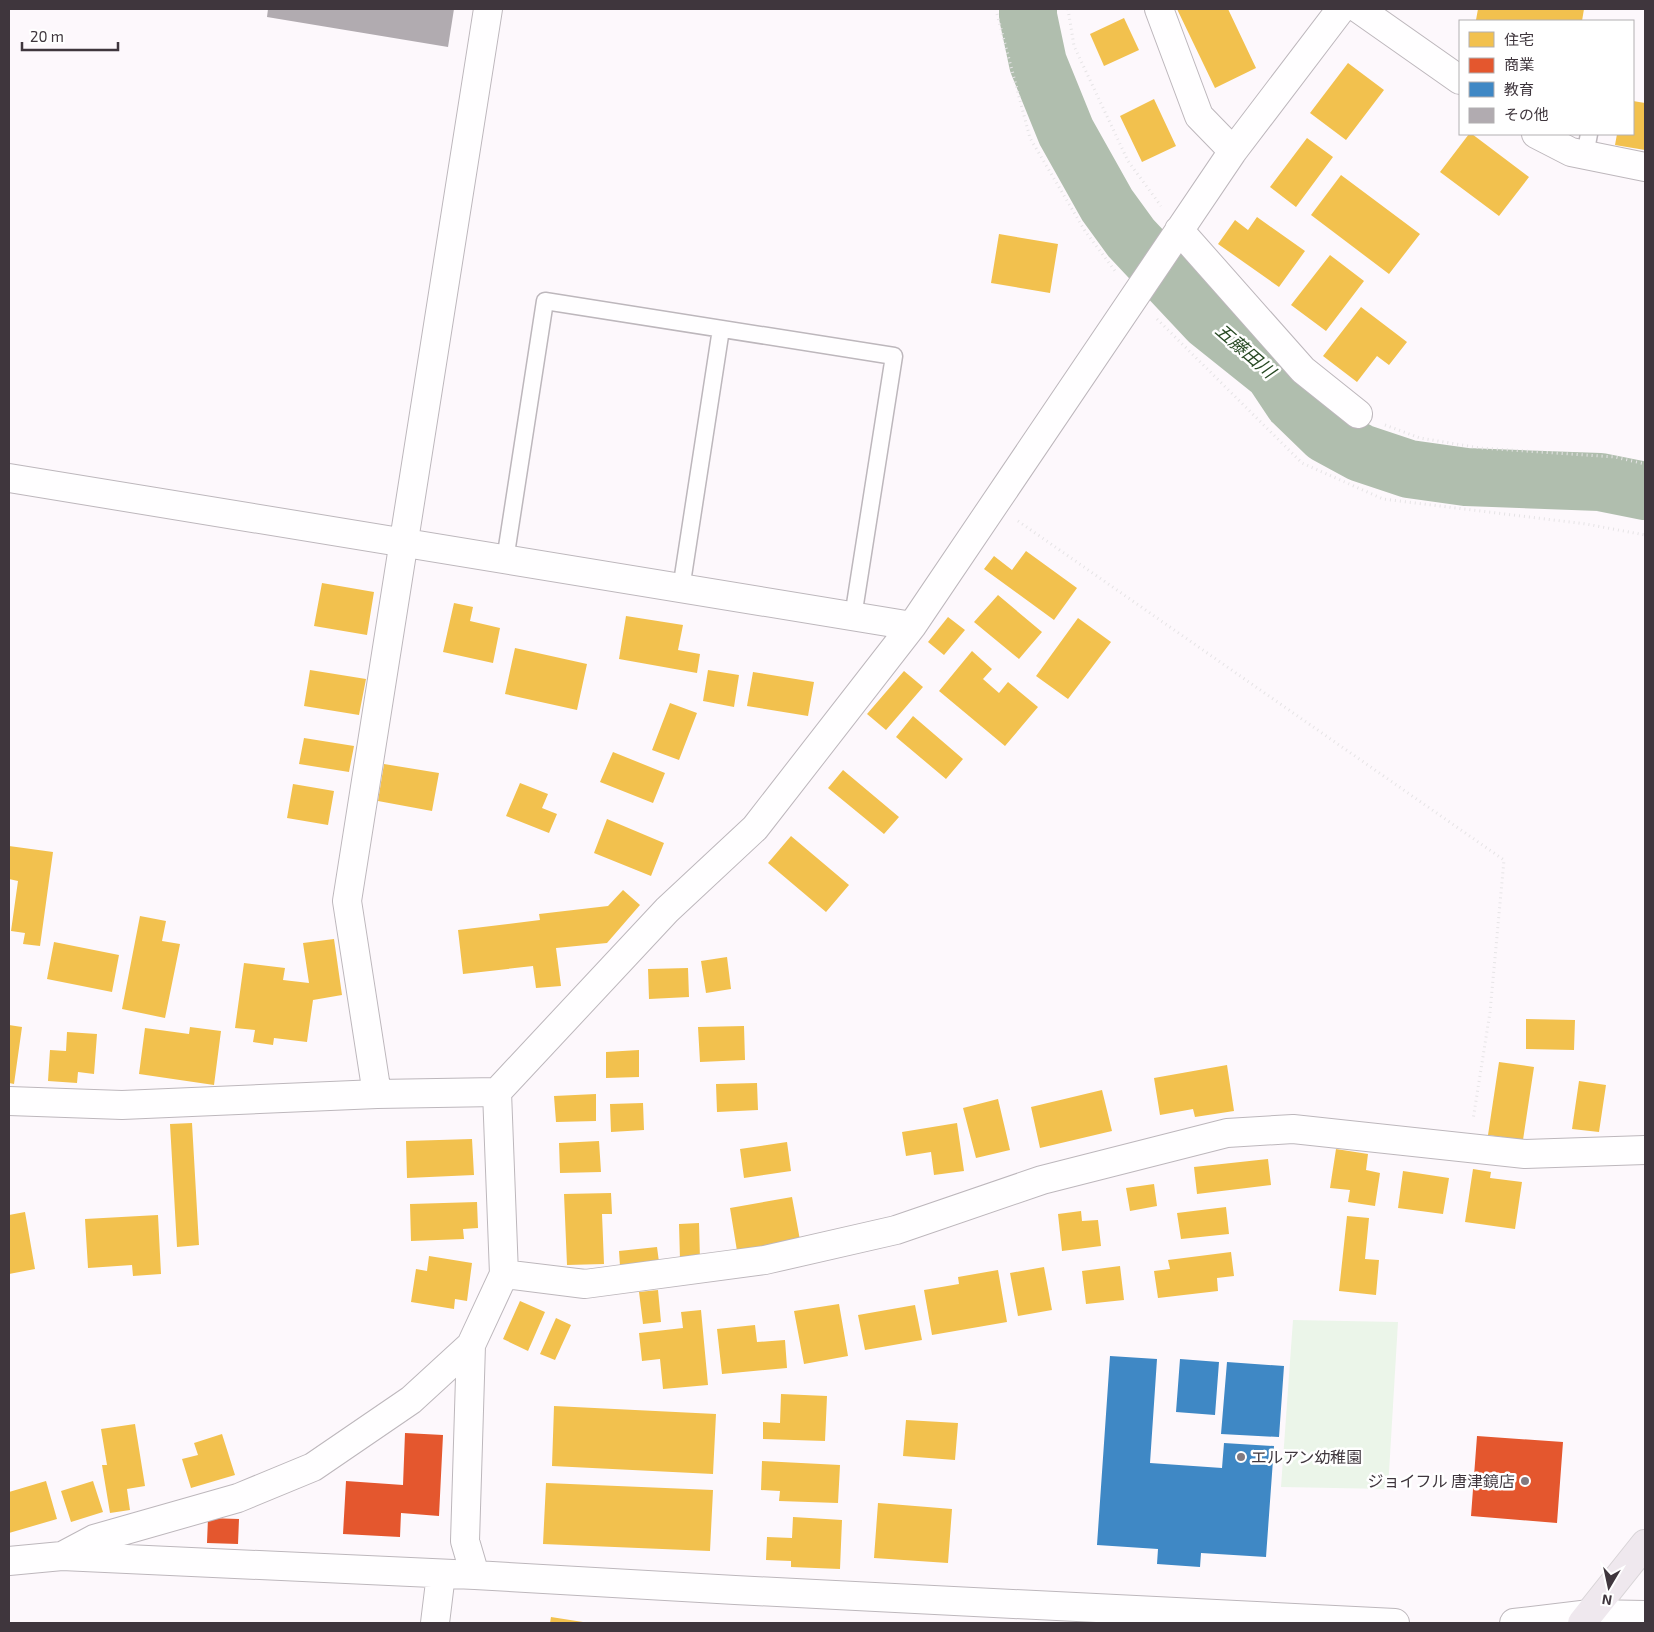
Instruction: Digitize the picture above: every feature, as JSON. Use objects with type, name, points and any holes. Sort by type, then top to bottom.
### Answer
[{"type":"main road","points":[[1586,1618],[1645,1544]]},
{"type":"street","points":[[377,1094],[347,901],[402,543],[488,9]]},
{"type":"street","points":[[1159,9],[1199,116],[1233,151]]},
{"type":"street","points":[[475,1575],[464,1541],[471,1345],[504,1274],[497,1092],[667,910],[756,828],[912,626],[1233,151],[1342,9]]},
{"type":"street","points":[[1358,9],[1459,79]]},
{"type":"street","points":[[1538,135],[1571,152],[1587,144],[1645,167]]},
{"type":"street","points":[[1179,230],[1303,370],[1358,414]]},
{"type":"street","points":[[9,478],[912,626]]},
{"type":"street","points":[[9,1101],[122,1105],[377,1094],[497,1092]]},
{"type":"street","points":[[504,1274],[585,1284],[765,1260],[896,1230],[1042,1180],[1227,1133],[1293,1129],[1525,1154],[1645,1150]]},
{"type":"street","points":[[62,1556],[94,1539],[238,1498],[313,1467],[410,1400],[471,1345]]},
{"type":"street","points":[[9,1561],[62,1556],[475,1575],[716,1589],[1107,1616],[1395,1623]]},
{"type":"street","points":[[435,1623],[441,1574]]},
{"type":"street","points":[[1514,1623],[1645,1615]]},
{"type":"lane","points":[[505,560],[545,302],[894,356],[853,617]]},
{"type":"lane","points":[[681,589],[721,329]]},
{"type":"path","points":[[997,9],[1030,138],[1085,231],[1134,297],[1302,463],[1383,499],[1586,524],[1645,535]]},
{"type":"path","points":[[1068,9],[1074,46],[1128,161],[1179,230]]},
{"type":"path","points":[[1358,414],[1420,438],[1480,448],[1615,457],[1645,464]]},
{"type":"path","points":[[994,505],[1504,860],[1490,1012],[1468,1147]]},
{"type":"shaded area","points":[[1293,1320],[1398,1322],[1388,1489],[1281,1487]]},
{"type":"building: 住宅","points":[[1177,9],[1228,9],[1256,68],[1215,88]]},
{"type":"building: 住宅","points":[[1478,9],[1584,9],[1582,20],[1476,20]]},
{"type":"building: 住宅","points":[[1124,18],[1139,50],[1104,66],[1090,34]]},
{"type":"building: 住宅","points":[[1348,63],[1384,90],[1346,140],[1310,113]]},
{"type":"building: 住宅","points":[[1154,99],[1176,146],[1142,162],[1120,116]]},
{"type":"building: 住宅","points":[[1634,101],[1645,103],[1645,150],[1615,145],[1617,135],[1634,135]]},
{"type":"building: 住宅","points":[[1468,135],[1473,135],[1529,177],[1499,216],[1440,172]]},
{"type":"building: 住宅","points":[[1307,138],[1333,157],[1296,207],[1270,187]]},
{"type":"building: 住宅","points":[[1341,175],[1420,234],[1389,274],[1311,215]]},
{"type":"building: 住宅","points":[[1257,217],[1305,251],[1279,287],[1218,244],[1235,220],[1248,230]]},
{"type":"building: 住宅","points":[[999,234],[1058,244],[1050,293],[991,283]]},
{"type":"building: 住宅","points":[[1330,255],[1364,281],[1326,331],[1291,305]]},
{"type":"building: 住宅","points":[[1361,307],[1407,342],[1389,365],[1377,356],[1357,382],[1323,356]]},
{"type":"building: 住宅","points":[[1026,551],[1077,588],[1054,620],[984,569],[994,556],[1012,570]]},
{"type":"building: 住宅","points":[[322,583],[374,592],[367,635],[314,626]]},
{"type":"building: 住宅","points":[[998,595],[1042,632],[1019,659],[974,622]]},
{"type":"building: 住宅","points":[[454,603],[473,607],[470,621],[500,628],[493,663],[443,652]]},
{"type":"building: 住宅","points":[[626,616],[683,625],[678,650],[700,654],[697,673],[619,659]]},
{"type":"building: 住宅","points":[[948,617],[965,630],[944,655],[928,642]]},
{"type":"building: 住宅","points":[[1078,618],[1111,642],[1068,699],[1036,676]]},
{"type":"building: 住宅","points":[[515,648],[587,664],[577,710],[505,694]]},
{"type":"building: 住宅","points":[[972,651],[992,669],[983,679],[999,693],[1008,682],[1038,707],[1005,746],[939,691]]},
{"type":"building: 住宅","points":[[310,670],[366,679],[359,715],[304,706]]},
{"type":"building: 住宅","points":[[708,670],[739,675],[734,707],[703,701]]},
{"type":"building: 住宅","points":[[904,671],[923,687],[886,730],[867,714]]},
{"type":"building: 住宅","points":[[753,672],[814,682],[808,716],[747,706]]},
{"type":"building: 住宅","points":[[670,703],[697,713],[679,760],[652,750]]},
{"type":"building: 住宅","points":[[913,716],[963,759],[946,779],[896,737]]},
{"type":"building: 住宅","points":[[304,738],[354,746],[349,772],[299,764]]},
{"type":"building: 住宅","points":[[613,752],[665,773],[653,803],[600,782]]},
{"type":"building: 住宅","points":[[384,764],[439,773],[432,811],[378,801]]},
{"type":"building: 住宅","points":[[843,770],[899,817],[884,834],[828,788]]},
{"type":"building: 住宅","points":[[520,783],[548,794],[542,808],[557,814],[549,833],[506,816]]},
{"type":"building: 住宅","points":[[293,784],[334,791],[328,825],[287,818]]},
{"type":"building: 住宅","points":[[607,819],[664,843],[651,876],[594,853]]},
{"type":"building: 住宅","points":[[791,836],[849,885],[826,912],[768,863]]},
{"type":"building: 住宅","points":[[9,846],[53,852],[40,946],[23,944],[25,933],[11,931],[18,881],[9,879]]},
{"type":"building: 住宅","points":[[623,890],[640,905],[607,943],[556,948],[561,986],[536,988],[533,966],[463,974],[458,930],[540,920],[539,914],[608,906]]},
{"type":"building: 住宅","points":[[140,916],[166,921],[162,941],[180,944],[165,1018],[122,1009]]},
{"type":"building: 住宅","points":[[334,939],[342,995],[313,1000],[307,1042],[274,1038],[273,1045],[253,1042],[255,1030],[235,1028],[244,963],[285,968],[283,980],[309,983],[303,943]]},
{"type":"building: 住宅","points":[[54,942],[119,955],[112,992],[47,979]]},
{"type":"building: 住宅","points":[[727,957],[731,989],[706,993],[701,961]]},
{"type":"building: 住宅","points":[[688,968],[689,997],[649,999],[648,969]]},
{"type":"building: 住宅","points":[[1526,1019],[1575,1020],[1574,1050],[1526,1049]]},
{"type":"building: 住宅","points":[[9,1025],[22,1027],[14,1084],[9,1083]]},
{"type":"building: 住宅","points":[[744,1026],[745,1060],[700,1062],[698,1027]]},
{"type":"building: 住宅","points":[[190,1027],[221,1031],[214,1085],[139,1074],[145,1028],[189,1034]]},
{"type":"building: 住宅","points":[[67,1032],[97,1034],[94,1074],[78,1072],[77,1083],[48,1081],[50,1050],[66,1051]]},
{"type":"building: 住宅","points":[[639,1050],[639,1077],[606,1078],[606,1052]]},
{"type":"building: 住宅","points":[[1499,1062],[1534,1067],[1523,1140],[1488,1135]]},
{"type":"building: 住宅","points":[[1227,1065],[1234,1111],[1195,1117],[1193,1109],[1160,1115],[1154,1078]]},
{"type":"building: 住宅","points":[[1579,1081],[1606,1085],[1599,1132],[1572,1129]]},
{"type":"building: 住宅","points":[[757,1083],[758,1110],[717,1112],[716,1084]]},
{"type":"building: 住宅","points":[[1102,1090],[1112,1131],[1040,1148],[1031,1107]]},
{"type":"building: 住宅","points":[[596,1094],[596,1121],[556,1122],[554,1096]]},
{"type":"building: 住宅","points":[[998,1099],[1010,1150],[976,1158],[963,1108]]},
{"type":"building: 住宅","points":[[643,1103],[644,1130],[611,1132],[610,1104]]},
{"type":"building: 住宅","points":[[192,1123],[199,1245],[177,1247],[170,1124]]},
{"type":"building: 住宅","points":[[957,1123],[964,1171],[934,1175],[931,1152],[906,1156],[902,1132]]},
{"type":"building: 住宅","points":[[472,1139],[474,1175],[407,1178],[406,1141]]},
{"type":"building: 住宅","points":[[599,1141],[601,1172],[560,1173],[559,1143]]},
{"type":"building: 住宅","points":[[787,1142],[791,1171],[744,1178],[740,1149]]},
{"type":"building: 住宅","points":[[1336,1149],[1368,1154],[1366,1170],[1380,1173],[1375,1206],[1348,1202],[1350,1190],[1330,1188]]},
{"type":"building: 住宅","points":[[1268,1159],[1271,1185],[1197,1194],[1194,1167]]},
{"type":"building: 住宅","points":[[1473,1169],[1491,1172],[1490,1178],[1522,1182],[1515,1229],[1465,1222]]},
{"type":"building: 住宅","points":[[1403,1171],[1449,1178],[1443,1214],[1398,1208]]},
{"type":"building: 住宅","points":[[1154,1184],[1157,1206],[1130,1211],[1126,1188]]},
{"type":"building: 住宅","points":[[611,1193],[612,1214],[602,1214],[604,1264],[567,1265],[564,1194]]},
{"type":"building: 住宅","points":[[792,1197],[800,1240],[737,1251],[730,1208]]},
{"type":"building: 住宅","points":[[477,1202],[478,1228],[463,1229],[464,1239],[411,1241],[410,1204]]},
{"type":"building: 住宅","points":[[1226,1207],[1229,1234],[1181,1239],[1177,1213]]},
{"type":"building: 住宅","points":[[1081,1211],[1082,1221],[1098,1220],[1101,1246],[1062,1251],[1058,1214]]},
{"type":"building: 住宅","points":[[25,1212],[35,1269],[9,1274],[9,1215]]},
{"type":"building: 住宅","points":[[158,1215],[161,1274],[133,1276],[132,1265],[88,1268],[85,1219]]},
{"type":"building: 住宅","points":[[1347,1216],[1369,1218],[1365,1259],[1379,1260],[1376,1295],[1339,1291]]},
{"type":"building: 住宅","points":[[699,1223],[700,1260],[680,1260],[679,1224]]},
{"type":"building: 住宅","points":[[657,1247],[659,1262],[620,1266],[619,1251]]},
{"type":"building: 住宅","points":[[1231,1252],[1234,1276],[1217,1278],[1218,1291],[1158,1298],[1154,1271],[1170,1269],[1168,1260]]},
{"type":"building: 住宅","points":[[429,1256],[472,1263],[467,1301],[455,1299],[454,1309],[411,1302],[416,1269],[427,1271]]},
{"type":"building: 住宅","points":[[1120,1266],[1124,1300],[1086,1304],[1082,1271]]},
{"type":"building: 住宅","points":[[1044,1267],[1052,1310],[1018,1316],[1010,1273]]},
{"type":"building: 住宅","points":[[998,1270],[1007,1322],[932,1335],[924,1290],[959,1284],[958,1277]]},
{"type":"building: 住宅","points":[[658,1290],[661,1322],[643,1324],[639,1292]]},
{"type":"building: 住宅","points":[[520,1301],[545,1312],[528,1351],[503,1339]]},
{"type":"building: 住宅","points":[[839,1304],[848,1356],[804,1364],[794,1311]]},
{"type":"building: 住宅","points":[[915,1305],[922,1340],[865,1350],[858,1315]]},
{"type":"building: 住宅","points":[[701,1310],[708,1385],[663,1389],[660,1359],[642,1361],[639,1333],[683,1328],[681,1312]]},
{"type":"building: 住宅","points":[[556,1318],[571,1325],[555,1360],[540,1354]]},
{"type":"building: 住宅","points":[[755,1325],[757,1342],[785,1340],[787,1368],[722,1374],[717,1329]]},
{"type":"building: 住宅","points":[[781,1394],[827,1396],[825,1441],[763,1439],[763,1422],[780,1423]]},
{"type":"building: 住宅","points":[[554,1406],[716,1414],[713,1474],[552,1466]]},
{"type":"building: 住宅","points":[[906,1420],[958,1423],[955,1460],[903,1456]]},
{"type":"building: 住宅","points":[[135,1424],[145,1486],[127,1489],[130,1510],[110,1513],[102,1465],[107,1465],[101,1429]]},
{"type":"building: 住宅","points":[[222,1434],[235,1475],[191,1488],[182,1459],[198,1455],[194,1443]]},
{"type":"building: 住宅","points":[[762,1461],[840,1465],[838,1503],[779,1501],[780,1491],[761,1490]]},
{"type":"building: 住宅","points":[[46,1481],[57,1519],[9,1533],[9,1492]]},
{"type":"building: 住宅","points":[[93,1481],[103,1512],[71,1522],[61,1491]]},
{"type":"building: 住宅","points":[[546,1483],[713,1490],[710,1551],[543,1544]]},
{"type":"building: 住宅","points":[[878,1503],[952,1509],[948,1563],[874,1558]]},
{"type":"building: 住宅","points":[[793,1517],[842,1520],[840,1569],[791,1567],[791,1561],[766,1560],[767,1537],[792,1538]]},
{"type":"building: 住宅","points":[[551,1617],[583,1622],[583,1623],[550,1623]]},
{"type":"building: 商業","points":[[405,1433],[443,1435],[439,1516],[401,1513],[400,1537],[343,1534],[346,1481],[403,1485]]},
{"type":"building: 商業","points":[[1477,1436],[1563,1442],[1557,1523],[1471,1516]]},
{"type":"building: 商業","points":[[208,1518],[239,1519],[238,1544],[207,1543]]},
{"type":"building: 教育","points":[[1110,1356],[1157,1359],[1150,1463],[1222,1468],[1224,1443],[1274,1446],[1266,1557],[1201,1553],[1200,1567],[1157,1564],[1158,1549],[1097,1545]]},
{"type":"building: 教育","points":[[1180,1359],[1219,1362],[1215,1415],[1176,1412]]},
{"type":"building: 教育","points":[[1227,1362],[1284,1366],[1279,1437],[1221,1434]]},
{"type":"building: その他","points":[[268,9],[454,9],[448,47],[267,17]]},
{"type":"waterway","name":"五藤田川","points":[[1028,9],[1038,63],[1066,132],[1107,205],[1131,238],[1208,320],[1273,372],[1293,402],[1326,434],[1361,453],[1409,469],[1466,477],[1600,482],[1645,491]]},
{"type":"place","name":"エルアン幼稚園","points":[[1241,1457]]},
{"type":"place","name":"ジョイフル 唐津鏡店","points":[[1525,1481]]}]
